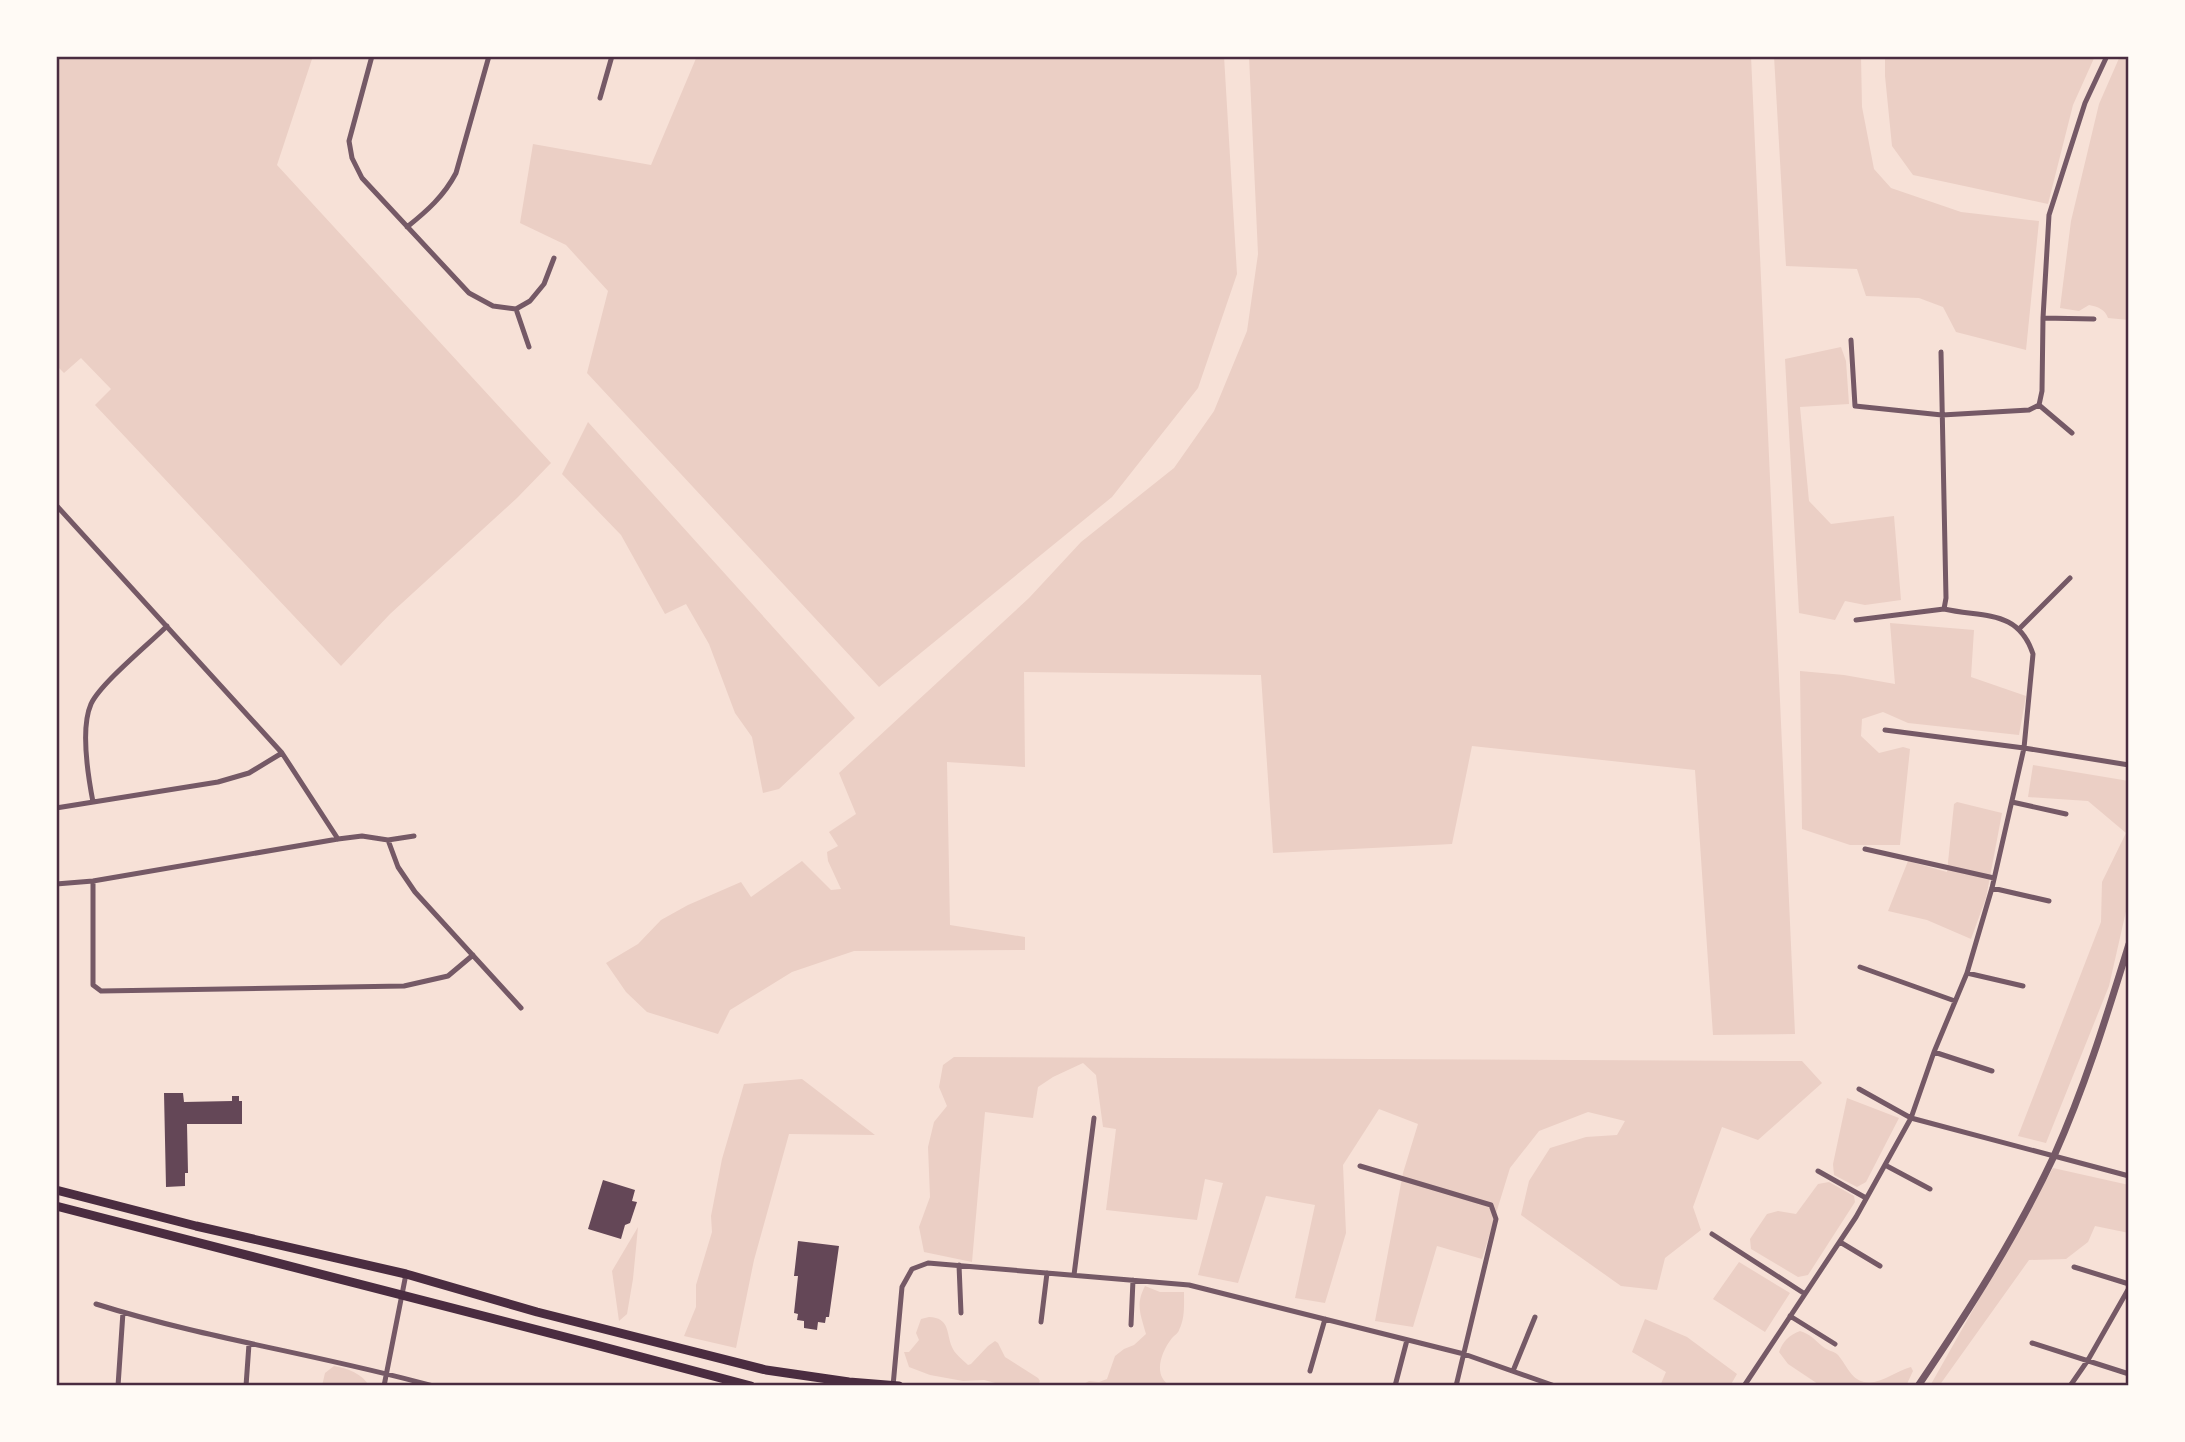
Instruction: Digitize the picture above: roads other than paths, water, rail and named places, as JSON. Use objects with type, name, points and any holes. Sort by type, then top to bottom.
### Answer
[{"type":"main road","points":[[56,1190],[407,1275],[537,1312],[766,1370],[899,1386]]},
{"type":"main road","points":[[56,1206],[751,1386]]},
{"type":"street","points":[[372,56],[349,141],[352,158],[362,178],[469,293],[494,306],[516,309],[530,301],[544,284],[554,258]]},
{"type":"street","points":[[407,227],[431,208],[447,190],[456,173],[489,56]]},
{"type":"street","points":[[600,98],[612,56]]},
{"type":"street","points":[[2039,405],[2042,391],[2049,215],[2085,103],[2107,56]]},
{"type":"street","points":[[516,309],[529,347]]},
{"type":"street","points":[[2043,318],[2094,319]]},
{"type":"street","points":[[1851,340],[1855,406],[1942,415],[2029,410],[2039,405]]},
{"type":"street","points":[[1941,352],[1946,598],[1944,610]]},
{"type":"street","points":[[2039,405],[2072,433]]},
{"type":"street","points":[[56,505],[282,753],[338,839]]},
{"type":"street","points":[[2020,628],[2070,578]]},
{"type":"street","points":[[1744,1386],[1840,1242],[1911,1118],[1934,1052],[1967,973],[1992,888],[2024,748],[2033,654],[2029,641],[2020,628],[2005,619],[1944,610],[1856,620]]},
{"type":"street","points":[[93,802],[85,737],[91,705],[108,682],[167,626]]},
{"type":"street","points":[[1885,730],[2129,765]]},
{"type":"street","points":[[56,808],[218,782],[249,773],[282,753]]},
{"type":"street","points":[[2011,803],[2066,814]]},
{"type":"street","points":[[56,884],[93,881],[338,839],[362,836],[388,840],[414,836]]},
{"type":"street","points":[[388,840],[398,867],[415,892],[521,1009]]},
{"type":"street","points":[[1865,849],[1994,878]]},
{"type":"street","points":[[93,881],[93,985],[102,991],[404,986],[449,976],[473,954]]},
{"type":"street","points":[[1992,888],[2049,901]]},
{"type":"street","points":[[1918,1386],[1972,1306],[2025,1214],[2054,1154],[2097,1047],[2129,944]]},
{"type":"street","points":[[1860,967],[1955,1001]]},
{"type":"street","points":[[1967,973],[2023,986]]},
{"type":"street","points":[[1934,1052],[1992,1071]]},
{"type":"street","points":[[1859,1089],[1911,1118],[2129,1175]]},
{"type":"street","points":[[1074,1275],[1094,1118]]},
{"type":"street","points":[[1885,1165],[1930,1189]]},
{"type":"street","points":[[1360,1166],[1491,1205],[1496,1219],[1456,1386]]},
{"type":"street","points":[[1818,1171],[1867,1198]]},
{"type":"street","points":[[1712,1234],[1805,1294]]},
{"type":"street","points":[[1840,1242],[1880,1266]]},
{"type":"street","points":[[893,1385],[902,1287],[912,1269],[928,1263],[1189,1285],[1464,1354],[1555,1386]]},
{"type":"street","points":[[959,1265],[961,1313]]},
{"type":"street","points":[[2070,1386],[2088,1360],[2129,1286],[2074,1267]]},
{"type":"street","points":[[1041,1322],[1047,1273]]},
{"type":"street","points":[[384,1386],[407,1275]]},
{"type":"street","points":[[1131,1325],[1133,1280]]},
{"type":"street","points":[[96,1304],[249,1344],[386,1373],[433,1386]]},
{"type":"street","points":[[118,1386],[123,1312]]},
{"type":"street","points":[[1790,1316],[1835,1344]]},
{"type":"street","points":[[1513,1371],[1535,1317]]},
{"type":"street","points":[[1310,1371],[1325,1319]]},
{"type":"street","points":[[1395,1386],[1407,1340]]},
{"type":"street","points":[[2032,1343],[2129,1374]]},
{"type":"street","points":[[246,1386],[249,1344]]}]
